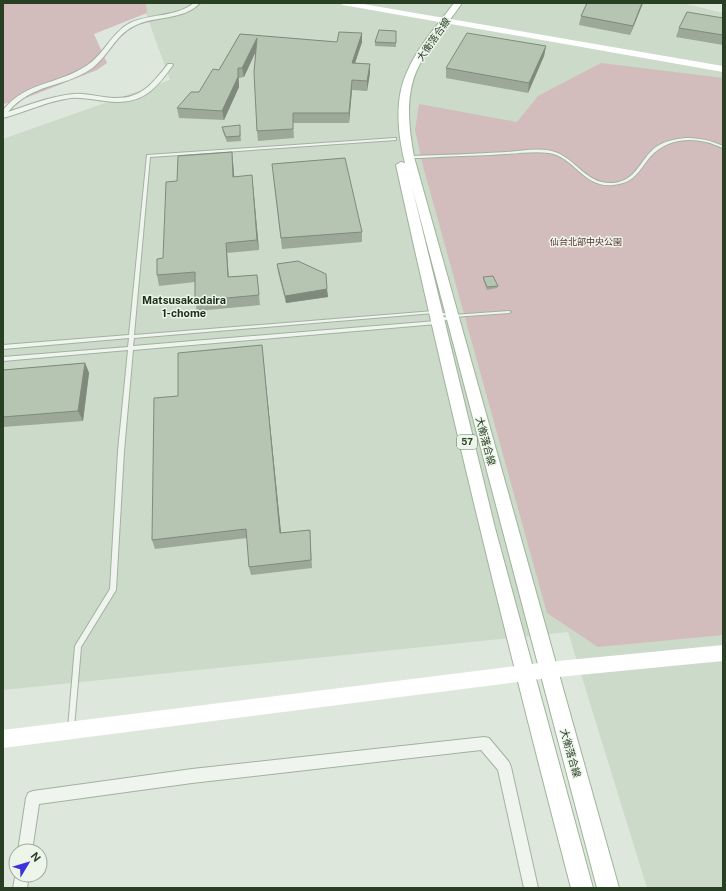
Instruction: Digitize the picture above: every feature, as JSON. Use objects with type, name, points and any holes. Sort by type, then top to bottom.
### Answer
[{"type":"main road","name":"大衡落合線","points":[[447,3],[441,20],[416,61],[409,81],[404,102],[403,129],[409,157],[608,888]]},
{"type":"main road","name":"大衡落合線","points":[[458,3],[441,20],[408,60],[395,102],[395,139],[435,317],[524,673],[582,888]]},
{"type":"street","points":[[3,115],[13,102],[22,95],[88,68],[96,62],[118,35],[134,24],[187,10],[197,3]]},
{"type":"street","points":[[343,3],[723,69]]},
{"type":"street","points":[[3,115],[49,101],[74,96],[113,101],[136,97],[148,92],[170,66]]},
{"type":"street","points":[[3,739],[71,729],[548,670],[723,653]]},
{"type":"street","points":[[26,843],[33,798],[192,776],[484,743],[504,767],[531,888]]},
{"type":"lane","points":[[409,157],[530,152],[554,153],[567,161],[587,178],[604,185],[614,184],[632,178],[651,154],[672,141],[688,138],[701,139],[723,147]]},
{"type":"lane","points":[[71,729],[78,646],[113,590],[121,451],[148,156],[395,139]]},
{"type":"lane","points":[[3,347],[131,336],[508,312]]},
{"type":"lane","points":[[3,359],[453,316]]},
{"type":"shaded area","points":[[140,3],[683,3],[723,13],[723,888],[647,888],[568,632],[3,690],[3,139],[170,80],[143,5]]},
{"type":"green space","points":[[3,3],[146,3],[147,13],[94,34],[107,63],[97,70],[18,101],[3,104]]},
{"type":"green space","name":"仙台北部中央公園","points":[[601,63],[723,78],[723,635],[598,647],[547,613],[423,166],[415,130],[419,104],[517,122],[538,96]]},
{"type":"building","points":[[587,3],[642,3],[633,26],[581,16]]},
{"type":"building","points":[[687,12],[723,18],[723,35],[679,28]]},
{"type":"building","points":[[379,30],[396,31],[396,43],[375,42]]},
{"type":"building","points":[[339,32],[362,33],[352,63],[370,64],[367,81],[352,80],[349,113],[293,113],[293,129],[257,131],[254,72],[257,38],[242,68],[238,68],[238,77],[222,111],[177,108],[191,92],[199,92],[213,69],[219,70],[240,34],[337,42]]},
{"type":"building","points":[[467,33],[546,46],[529,83],[446,68]]},
{"type":"building","points":[[240,125],[240,136],[226,137],[222,127]]},
{"type":"building","points":[[232,152],[233,177],[252,175],[257,240],[226,243],[228,277],[257,275],[259,295],[195,301],[195,272],[157,275],[157,259],[163,258],[166,182],[177,181],[178,156]]},
{"type":"building","points":[[345,158],[362,232],[281,238],[272,164]]},
{"type":"building","points":[[298,261],[326,274],[327,289],[285,296],[277,264]]},
{"type":"building","points":[[493,276],[498,286],[487,287],[483,277]]},
{"type":"building","points":[[262,345],[280,533],[310,530],[311,560],[249,567],[246,529],[152,540],[154,398],[178,396],[178,353]]},
{"type":"building","points":[[85,363],[78,411],[3,417],[3,370]]},
{"type":"district","name":"Matsusakadaira 1-chome","points":[[184,306]]}]
